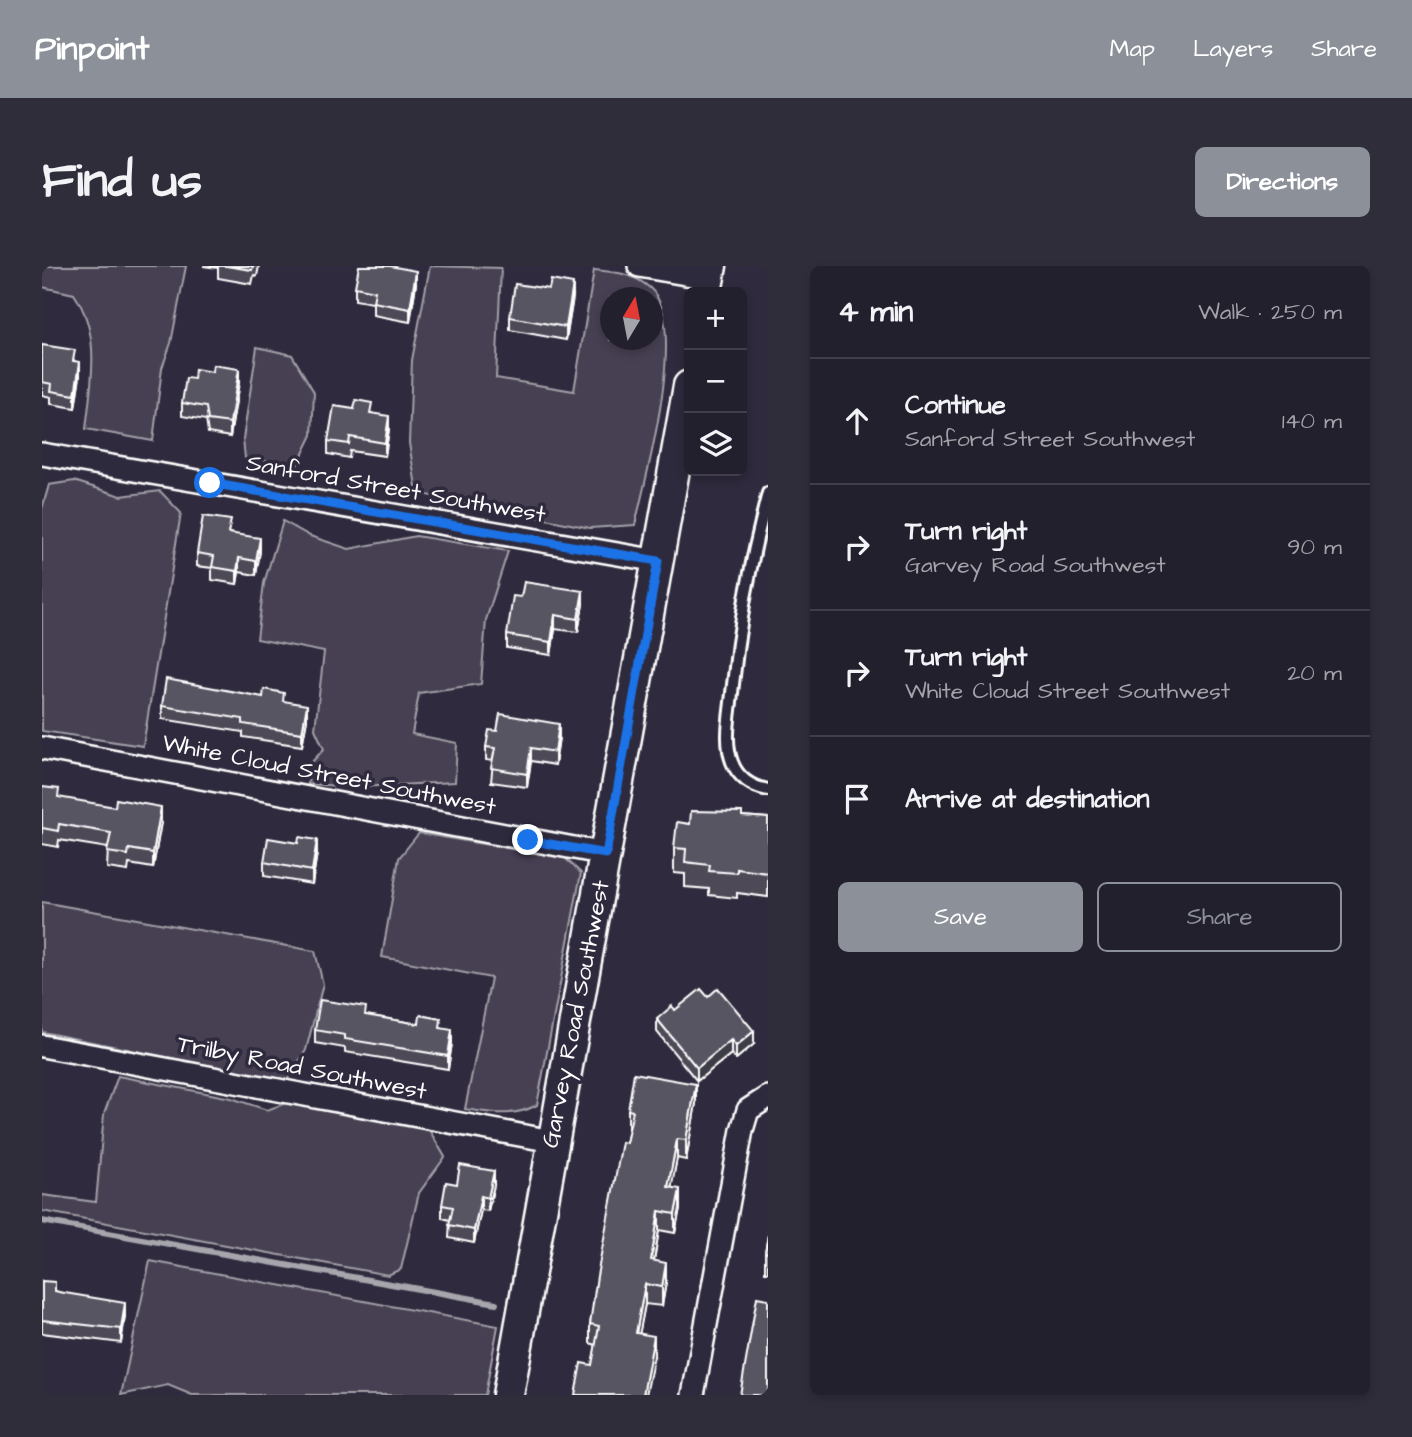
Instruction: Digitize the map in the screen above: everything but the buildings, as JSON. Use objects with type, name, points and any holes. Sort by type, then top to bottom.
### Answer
[{"type":"street","points":[[639,266],[709,279]]},
{"type":"street","name":"Garvey Road Southwest","points":[[508,1395],[684,413]]},
{"type":"street","name":"Sanford Street Southwest","points":[[42,454],[658,561]]},
{"type":"street","name":"White Cloud Street Southwest","points":[[42,748],[606,854]]},
{"type":"street","name":"Trilby Road Southwest","points":[[42,1046],[552,1141]]},
{"type":"street","points":[[693,1395],[742,1130],[748,1110],[766,1097]]},
{"type":"lane","points":[[768,493],[741,607],[728,736],[731,760],[737,774],[750,784],[768,790]]},
{"type":"shaded area","points":[[42,266],[186,266],[171,343],[162,368],[153,441],[86,429],[92,377],[88,326],[74,294],[42,287]]},
{"type":"shaded area","points":[[430,266],[501,268],[496,378],[574,391],[594,270],[624,274],[649,287],[600,287],[600,350],[663,350],[663,317],[666,333],[661,401],[635,525],[590,528],[417,493],[409,443],[412,360]]},
{"type":"shaded area","points":[[257,347],[292,355],[314,392],[312,435],[297,466],[245,458],[243,439]]},
{"type":"shaded area","points":[[74,481],[121,496],[160,491],[181,513],[143,746],[42,731],[42,509],[49,485]]},
{"type":"shaded area","points":[[283,521],[310,536],[349,549],[416,536],[508,551],[486,620],[481,684],[419,693],[412,734],[457,743],[455,782],[358,787],[308,784],[310,764],[324,749],[315,729],[324,652],[257,639],[264,583]]},
{"type":"shaded area","points":[[419,833],[565,858],[581,873],[537,1105],[528,1109],[502,1113],[465,1109],[491,978],[382,957],[399,858]]},
{"type":"shaded area","points":[[42,902],[315,951],[323,984],[306,1050],[287,1081],[42,1032]]},
{"type":"shaded area","points":[[118,1076],[231,1098],[267,1110],[289,1102],[428,1128],[445,1157],[419,1193],[401,1269],[388,1275],[42,1211],[42,1195],[96,1202],[104,1114]]},
{"type":"shaded area","points":[[150,1261],[498,1326],[485,1395],[192,1395],[168,1385],[121,1395]]},
{"type":"waterway","points":[[42,1221],[496,1303]]},
{"type":"route","points":[[210,483],[658,561],[606,854],[528,840]]}]
